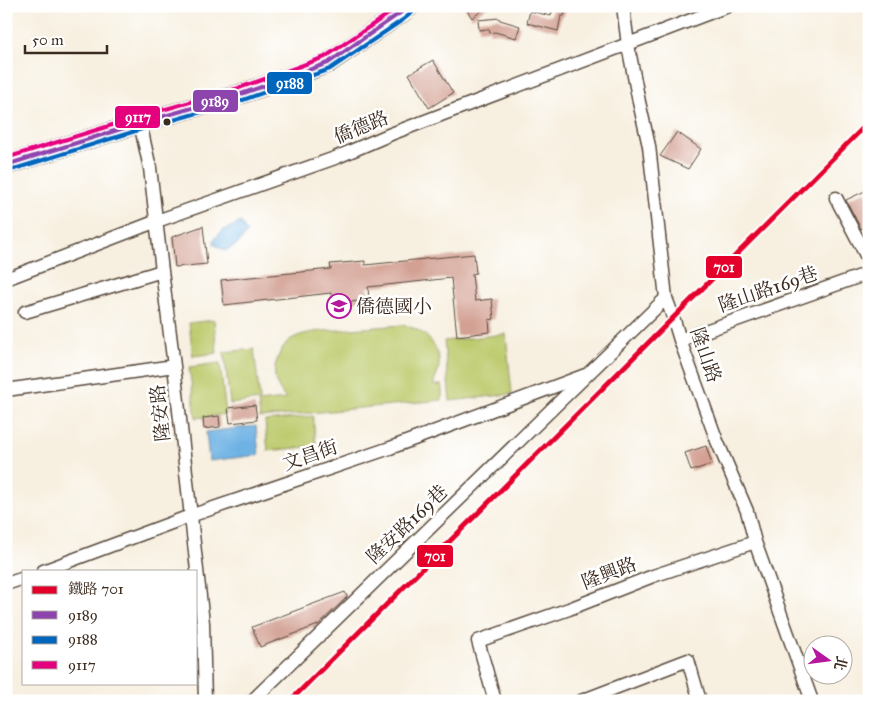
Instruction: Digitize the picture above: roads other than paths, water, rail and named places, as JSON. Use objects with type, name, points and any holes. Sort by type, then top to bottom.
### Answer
[{"type":"street","points":[[6,165],[241,94],[320,66],[410,6]]},
{"type":"street","name":"隆山路","points":[[622,6],[649,146],[666,298],[717,441],[747,511],[755,542],[812,701]]},
{"type":"street","name":"僑德路","points":[[6,279],[157,221],[336,158],[728,6]]},
{"type":"street","name":"隆安路","points":[[140,123],[150,168],[157,221],[197,570]]},
{"type":"street","points":[[836,198],[869,261]]},
{"type":"street","points":[[25,312],[162,271]]},
{"type":"street","name":"隆山路169巷","points":[[680,340],[869,273]]},
{"type":"street","name":"隆安路169巷","points":[[252,701],[666,298]]},
{"type":"street","points":[[6,390],[174,366]]},
{"type":"street","name":"文昌街","points":[[46,570],[190,516],[390,448],[588,374]]},
{"type":"street","name":"隆興路","points":[[495,701],[478,641],[569,609],[653,576],[755,542]]},
{"type":"street","points":[[6,584],[22,579]]},
{"type":"street","name":"隆安路","points":[[198,582],[203,623],[204,701]]},
{"type":"street","points":[[581,701],[688,660],[700,701]]},
{"type":"water","points":[[241,222],[247,233],[238,244],[225,251],[214,244],[214,239],[222,231]]},
{"type":"water","points":[[256,426],[259,455],[209,461],[206,432]]},
{"type":"rail line","name":"701","points":[[290,701],[869,122]]},
{"type":"place","name":"僑德國小","points":[[339,306]]}]
